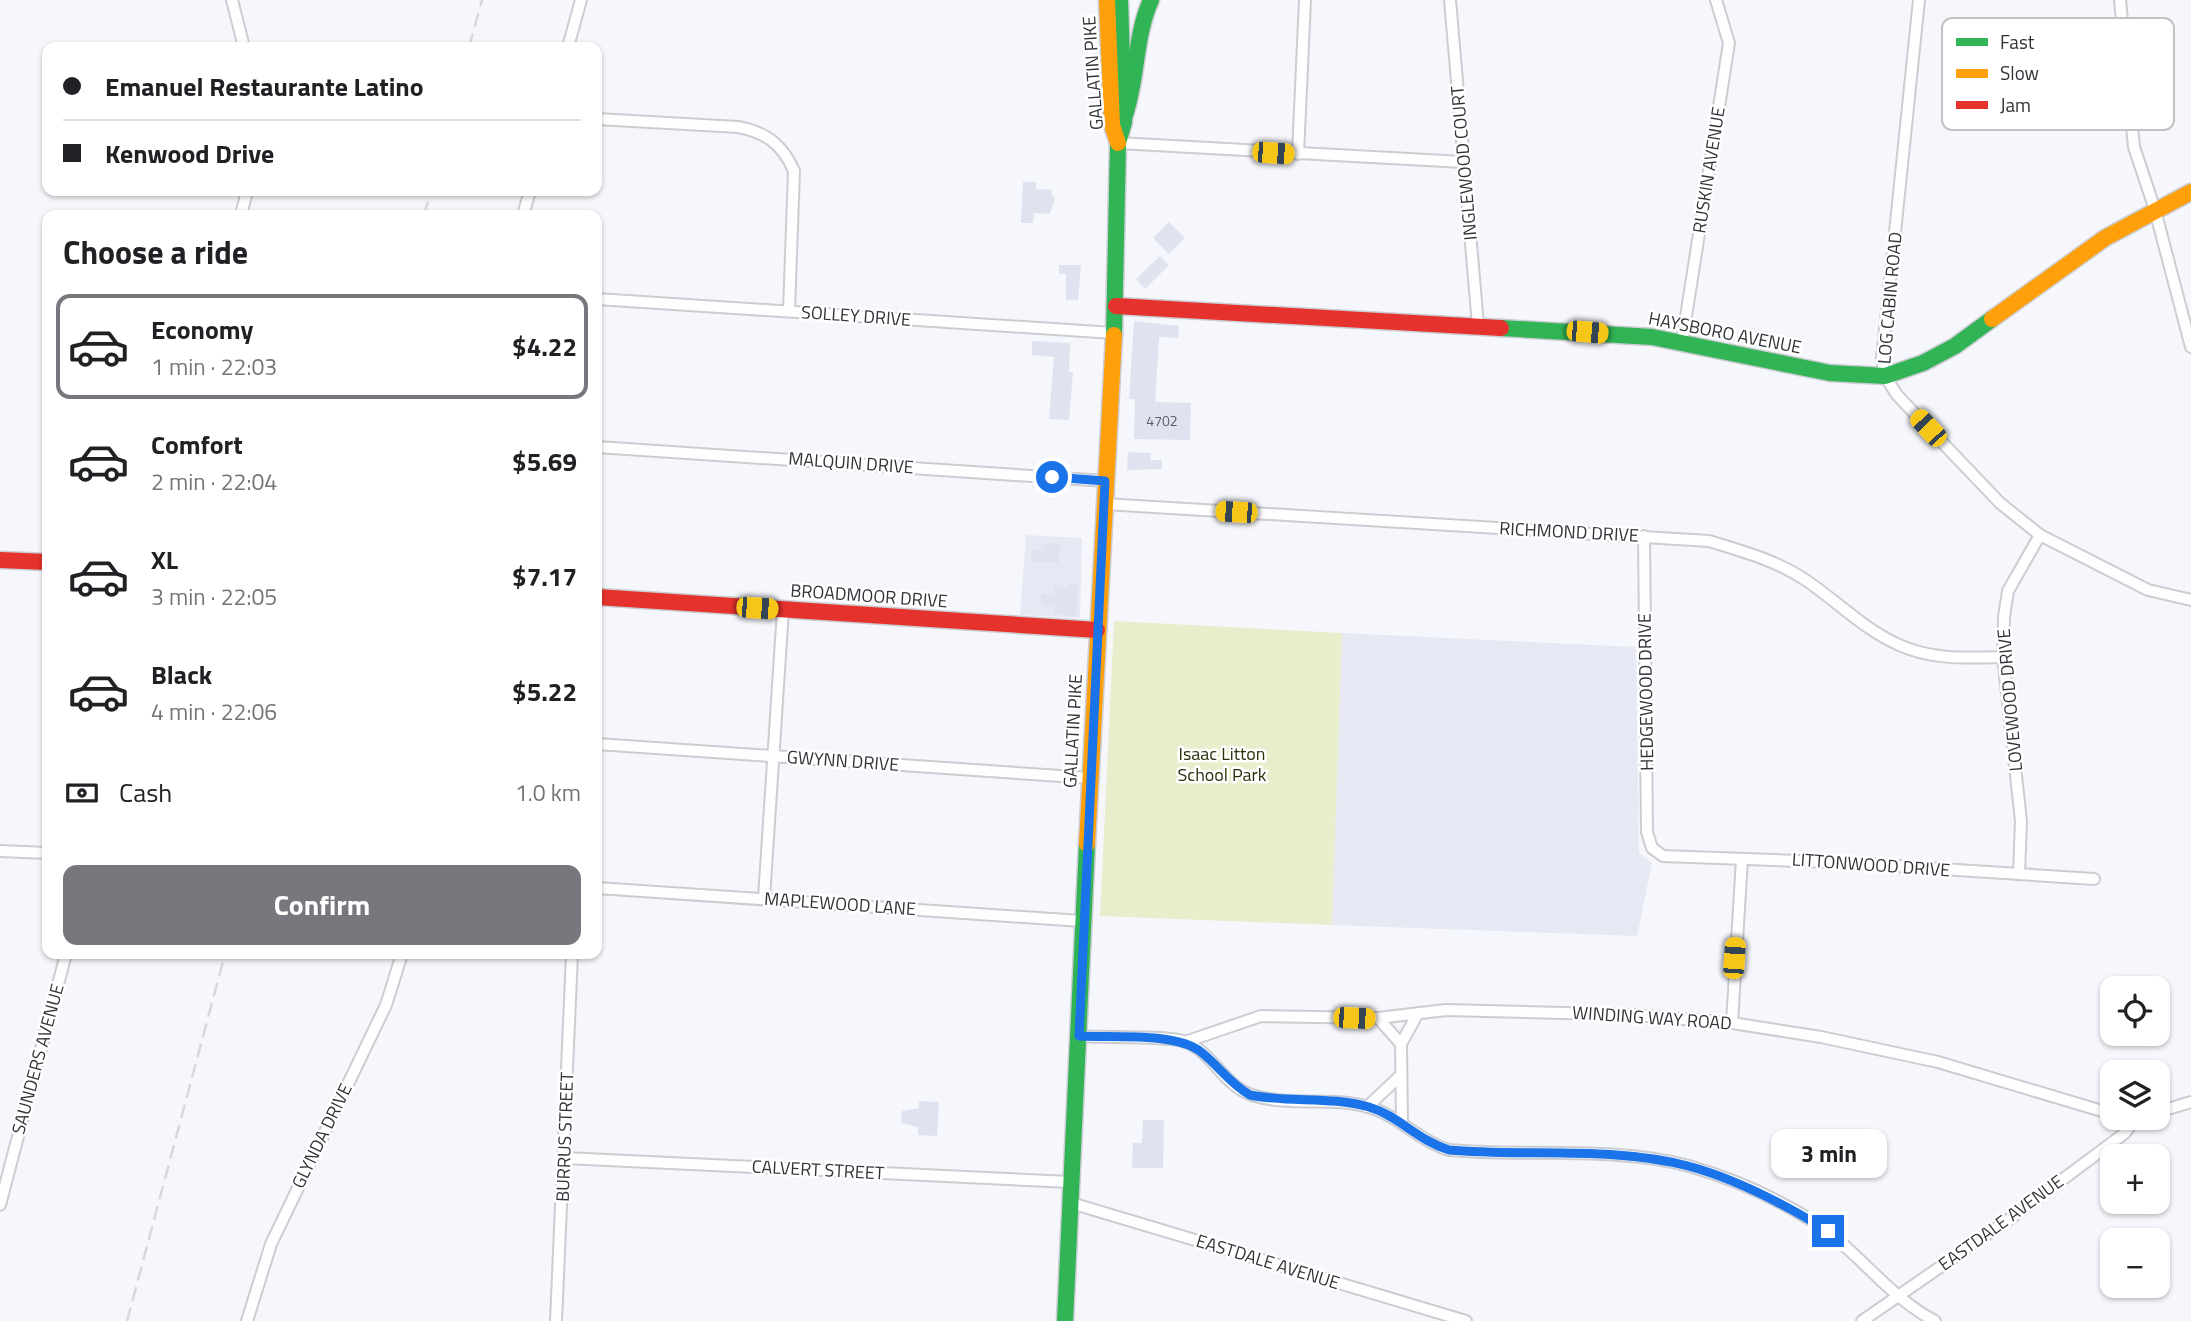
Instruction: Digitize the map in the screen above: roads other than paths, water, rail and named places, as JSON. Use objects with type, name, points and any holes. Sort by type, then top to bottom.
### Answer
[{"type":"main road","name":"GALLATIN PIKE","points":[[1107,0],[1112,125],[1118,143]]},
{"type":"main road","name":"GALLATIN PIKE","points":[[1065,1321],[1082,921],[1116,306],[1118,143],[1124,118],[1120,0]]},
{"type":"main road","points":[[1124,118],[1132,100],[1138,38],[1151,0]]},
{"type":"main road","name":"HAYSBORO AVENUE","points":[[1116,306],[1652,337],[1830,373],[1885,376],[1923,363],[1955,346],[2105,238],[2191,192]]},
{"type":"main road","points":[[0,560],[42,562]]},
{"type":"main road","name":"BROADMOOR DRIVE","points":[[602,597],[1097,630]]},
{"type":"street","points":[[232,0],[243,42]]},
{"type":"street","points":[[569,42],[582,0]]},
{"type":"street","points":[[1298,154],[1305,0]]},
{"type":"street","name":"INGLEWOOD COURT","points":[[1450,0],[1478,325]]},
{"type":"street","name":"RUSKIN AVENUE","points":[[1682,342],[1729,43],[1716,0]]},
{"type":"street","name":"LOG CABIN ROAD","points":[[1919,0],[1882,358],[1885,376],[1897,395],[2000,503],[2040,535],[2148,590],[2191,600]]},
{"type":"street","points":[[2120,0],[2122,18]]},
{"type":"street","points":[[602,119],[738,127],[757,131],[776,143],[788,155],[794,171],[789,311]]},
{"type":"street","points":[[2132,130],[2134,147],[2155,210],[2191,347]]},
{"type":"street","points":[[1118,143],[1463,162]]},
{"type":"street","name":"SOLLEY DRIVE","points":[[602,299],[1114,333]]},
{"type":"street","name":"MALQUIN DRIVE","points":[[602,447],[1105,481]]},
{"type":"street","name":"RICHMOND DRIVE","points":[[1105,504],[1709,541],[1773,562],[1805,579],[1866,627],[1898,645],[1930,655],[2003,657]]},
{"type":"street","name":"LOVEWOOD DRIVE","points":[[2019,874],[2021,821],[2003,657],[2004,617],[2008,592],[2040,535]]},
{"type":"street","name":"HEDGEWOOD DRIVE","points":[[1644,536],[1647,832],[1652,848]]},
{"type":"street","points":[[764,898],[783,610]]},
{"type":"street","name":"GWYNN DRIVE","points":[[602,744],[1090,778]]},
{"type":"street","name":"LITTONWOOD DRIVE","points":[[1652,848],[1663,856],[2094,878]]},
{"type":"street","points":[[0,851],[42,853]]},
{"type":"street","points":[[1732,1023],[1742,859]]},
{"type":"street","name":"MAPLEWOOD LANE","points":[[602,888],[1082,921]]},
{"type":"street","name":"SAUNDERS AVENUE","points":[[0,1205],[65,959]]},
{"type":"street","name":"GLYNDA DRIVE","points":[[247,1321],[271,1244],[386,1005],[400,959]]},
{"type":"street","name":"BURRUS STREET","points":[[556,1321],[572,959]]},
{"type":"street","name":"WINDING WAY ROAD","points":[[1185,1042],[1261,1017],[1378,1018],[1474,1009],[1732,1023],[1821,1037],[1938,1062],[2100,1110]]},
{"type":"street","points":[[1402,1124],[1401,1044],[1418,1013]]},
{"type":"street","points":[[1378,1018],[1401,1044]]},
{"type":"street","points":[[1079,1036],[1185,1042],[1202,1052],[1236,1087],[1250,1095],[1367,1107],[1388,1114],[1428,1143],[1449,1150],[1639,1158],[1688,1166],[1764,1195],[1811,1220],[1856,1253],[1900,1295],[1935,1321]]},
{"type":"street","points":[[1367,1107],[1401,1075]]},
{"type":"street","points":[[2170,1108],[2191,1102]]},
{"type":"street","name":"EASTDALE AVENUE","points":[[1862,1321],[2127,1130]]},
{"type":"street","name":"CALVERT STREET","points":[[565,1158],[1071,1182]]},
{"type":"street","name":"EASTDALE AVENUE","points":[[1071,1203],[1466,1321]]},
{"type":"railway","points":[[470,42],[482,0]]},
{"type":"railway","points":[[425,210],[430,196]]},
{"type":"railway","points":[[127,1321],[224,959]]},
{"type":"park label","name":"Isaac Litton School Park","points":[[1222,764]]}]
